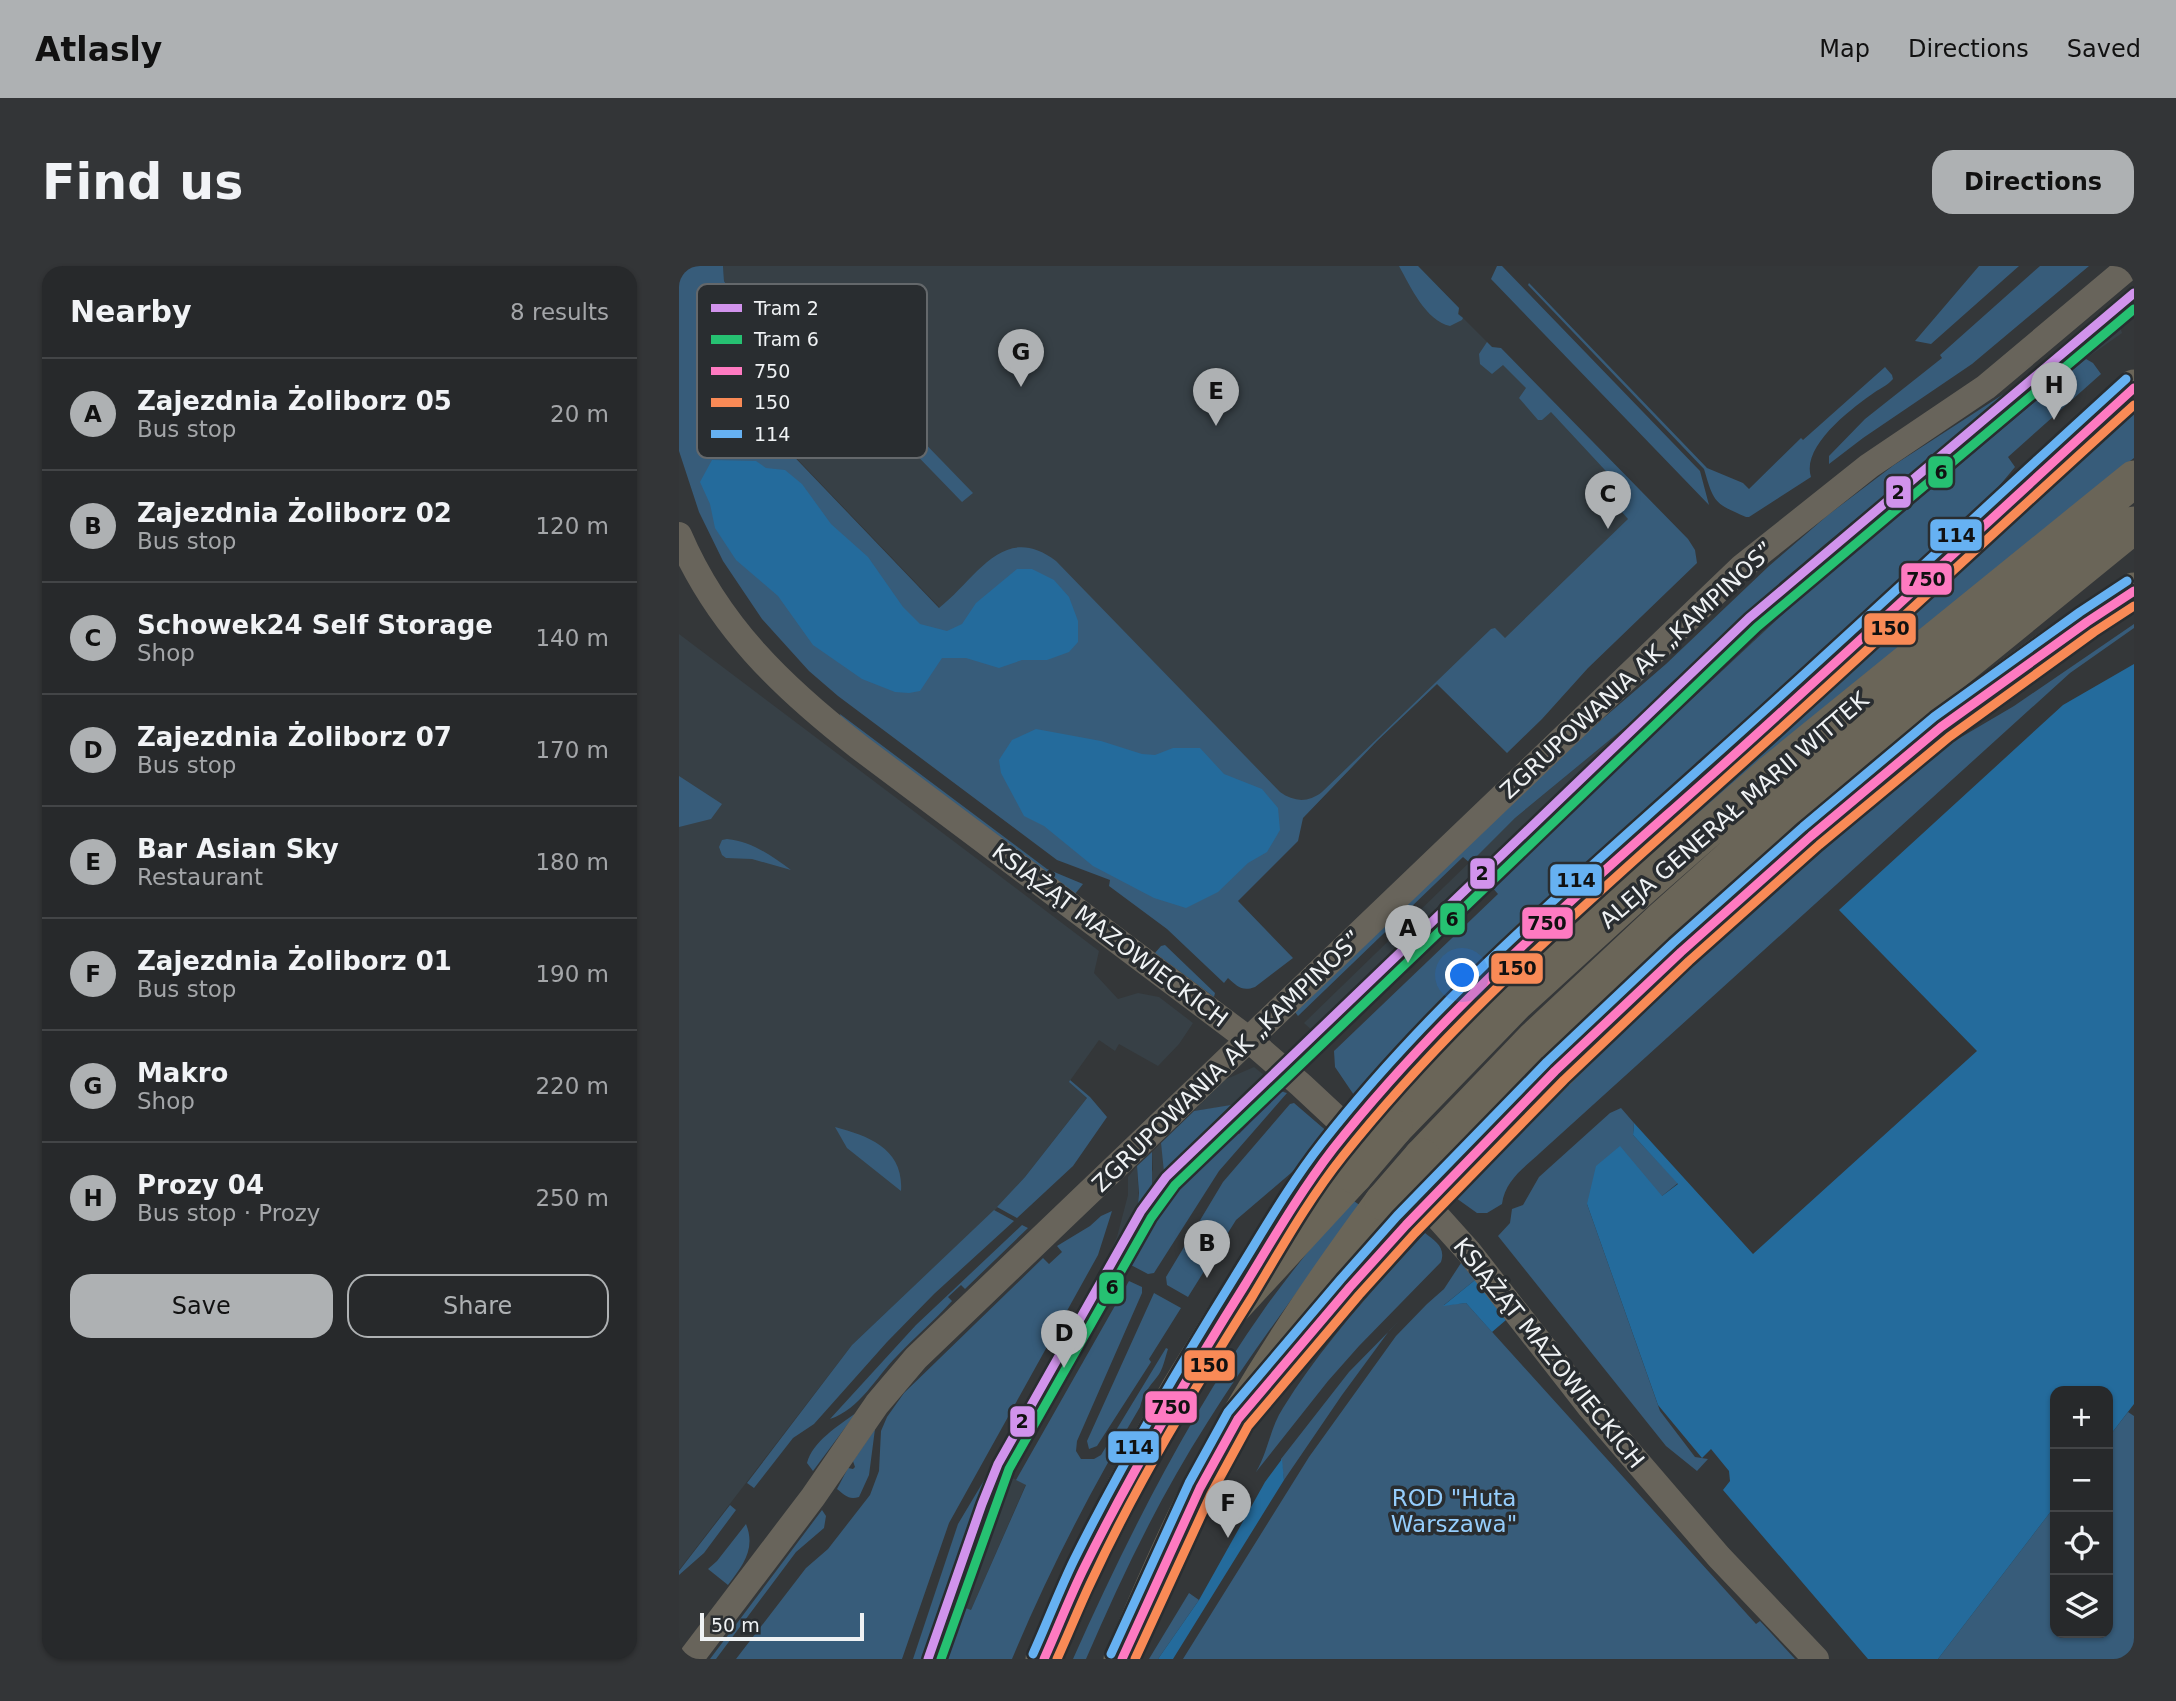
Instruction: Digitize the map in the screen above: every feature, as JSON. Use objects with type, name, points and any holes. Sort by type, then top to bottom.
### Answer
[{"type":"main road","points":[[1382,1116],[1446,1020],[1531,937],[1798,697],[2134,388]]},
{"type":"main road","name":"ALEJA GENERAŁ MARII WITTEK","points":[[1044,1659],[1083,1570],[1125,1487],[1225,1315],[1342,1163],[1382,1116],[1516,1002],[1784,763],[2123,488]]},
{"type":"main road","name":"ALEJA GENERAŁ MARII WITTEK","points":[[1122,1659],[1200,1488],[1238,1419],[1336,1265],[1394,1214],[1422,1157],[1534,1040],[1796,800],[2132,527]]},
{"type":"main road","points":[[1394,1214],[1448,1182],[1555,1070],[1681,951],[1811,835],[1941,727],[2087,622],[2134,592]]},
{"type":"street","name":"ZGRUPOWANIA AK „KAMPINOS”","points":[[690,1659],[813,1497],[877,1404],[908,1366],[1742,567],[1869,466],[1986,387],[2130,266]]},
{"type":"street","name":"KSIĄŻĄT MAZOWIECKICH","points":[[679,535],[720,609],[743,640],[797,698],[1248,1039],[1308,1091],[1416,1194],[1469,1252],[1615,1436],[1719,1557],[1816,1659]]},
{"type":"shaded area","points":[[723,266],[1418,266],[1459,308],[1459,314],[1679,534],[1504,749],[1437,684],[1377,741],[1303,818],[940,608],[796,458],[927,458],[927,284],[726,284]]},
{"type":"shaded area","points":[[2113,304],[2122,333],[2084,360],[1800,598],[1678,712],[1661,692],[1823,546]]},
{"type":"shaded area","points":[[712,460],[756,461],[766,468],[785,470],[802,484],[831,524],[868,557],[903,607],[920,624],[947,631],[962,624],[976,603],[1017,569],[1032,569],[1054,580],[1069,597],[1078,621],[1078,642],[1069,652],[1047,660],[1022,660],[999,668],[966,658],[942,658],[920,691],[909,693],[895,692],[862,679],[813,645],[778,596],[736,560],[715,528],[710,504],[700,482]]},
{"type":"shaded area","points":[[679,634],[1099,951],[1094,973],[1118,999],[1138,993],[1159,997],[1193,1023],[1179,1044],[1158,1066],[1119,1044],[1115,1051],[1099,1040],[1069,1082],[1087,1098],[1025,1177],[996,1209],[852,1345],[679,1570]]},
{"type":"shaded area","points":[[2134,664],[2134,1404],[2113,1431],[2113,1386],[2050,1386],[2050,1513],[1938,1659],[1868,1659],[1723,1490],[1730,1481],[1729,1471],[1711,1449],[1702,1458],[1658,1405],[1587,1204],[1596,1166],[1620,1146],[1662,1196],[1678,1184],[1633,1135],[1634,1123],[1753,1254],[1977,1051],[1839,910],[2063,705]]},
{"type":"shaded area","points":[[1629,724],[1645,742],[1491,886],[1328,1045],[1304,1023],[1515,818]]},
{"type":"shaded area","points":[[1036,729],[1101,741],[1142,754],[1155,755],[1173,748],[1200,748],[1224,774],[1262,789],[1278,808],[1280,830],[1267,852],[1248,863],[1218,892],[1186,908],[1154,898],[1093,866],[1044,826],[1024,816],[1001,773],[999,760],[1012,740]]},
{"type":"shaded area","points":[[1254,1067],[1285,1092],[1279,1091],[1239,1134],[1227,1125],[1183,1167],[1163,1191],[1155,1215],[1129,1264],[1109,1254],[1117,1237],[1128,1195],[1128,1177],[1137,1166],[1139,1204],[1153,1169],[1152,1152],[1161,1143],[1165,1171],[1229,1106],[1194,1111],[1222,1081]]},
{"type":"shaded area","points":[[1103,1266],[1120,1276],[1019,1455],[1010,1477],[1026,1484],[971,1610],[943,1599],[992,1467]]},
{"type":"shaded area","points":[[1475,1280],[1506,1320],[1492,1332],[1466,1303],[1443,1306]]},
{"type":"shaded area","points":[[1282,1459],[1284,1480],[1173,1659],[1158,1659],[1199,1600],[1265,1482]]},
{"type":"green space","points":[[679,266],[723,266],[726,284],[697,284],[697,458],[795,458],[939,608],[992,558],[1006,550],[1021,547],[1037,550],[1056,561],[1280,792],[1301,800],[1322,792],[1491,629],[1495,628],[1505,638],[1628,519],[1607,495],[1617,483],[1551,412],[1538,420],[1519,398],[1526,388],[1503,365],[1492,374],[1480,364],[1479,354],[1487,342],[1492,347],[1501,348],[1688,539],[1695,550],[1697,563],[1588,668],[1507,753],[1437,684],[1377,741],[1303,818],[1298,841],[1238,901],[1293,958],[1255,987],[1243,988],[1228,978],[1224,983],[1167,929],[1109,886],[1110,880],[1057,860],[838,696],[809,671],[762,619],[723,561],[699,512],[679,451]]},
{"type":"green space","points":[[1399,266],[1418,266],[1459,308],[1458,314],[1462,320],[1450,326],[1433,317],[1420,302]]},
{"type":"green space","points":[[1497,266],[1502,266],[1700,471],[1709,505],[1491,279]]},
{"type":"green space","points":[[1979,266],[2019,266],[1931,344],[1915,341]]},
{"type":"green space","points":[[2040,266],[2089,266],[1972,364],[1829,464],[1829,456],[1865,419],[1942,358],[1940,355]]},
{"type":"green space","points":[[1529,283],[1707,468],[1743,483],[1749,489],[1801,438],[1803,440],[1885,367],[1893,379],[1831,429],[1814,453],[1810,465],[1811,477],[1746,517],[1721,505],[1710,489],[1704,469]]},
{"type":"green space","points":[[2086,359],[2093,363],[2101,374],[2008,457],[2015,467],[1964,528],[1358,1101],[1335,1067],[1334,1051],[1498,894],[1491,886],[1645,742],[1629,724],[1515,818],[1470,863],[1463,857],[1298,1016],[1295,1012],[1577,741],[1666,664],[1769,566],[1828,515],[1894,465],[2016,386],[1823,546],[1661,692],[1678,712],[1800,598]]},
{"type":"green space","points":[[2134,409],[2134,458],[2102,482],[1399,1101],[1458,1028]]},
{"type":"green space","points":[[927,446],[973,493],[962,502],[919,458],[927,458]]},
{"type":"green space","points":[[2134,624],[2134,628],[2070,673],[1522,1169],[1507,1188],[1502,1204],[1487,1213],[1477,1213],[1456,1198],[1485,1166],[1684,971],[1894,789],[1946,746],[2014,706]]},
{"type":"green space","points":[[840,714],[1047,869],[1083,884],[1075,894],[841,719]]},
{"type":"green space","points":[[679,776],[722,804],[711,819],[679,827]]},
{"type":"green space","points":[[722,840],[753,846],[791,870],[752,859],[726,858],[719,847]]},
{"type":"green space","points":[[1165,945],[1215,993],[1214,997],[1155,953]]},
{"type":"green space","points":[[1070,1080],[1090,1097],[1107,1117],[1073,1166],[1017,1218],[997,1207],[1025,1177],[1087,1098],[1069,1082]]},
{"type":"green space","points":[[1280,1091],[1287,1093],[1219,1171],[1154,1273],[1148,1274],[1129,1264],[1155,1215],[1165,1188],[1227,1125],[1239,1134]]},
{"type":"green space","points":[[1294,1103],[1330,1134],[1298,1167],[1236,1220],[1188,1297],[1167,1285],[1166,1277],[1223,1182],[1290,1104]]},
{"type":"green space","points":[[1231,1105],[1164,1172],[1161,1143],[1194,1111]]},
{"type":"green space","points":[[1621,1108],[1634,1123],[1633,1135],[1678,1183],[1662,1196],[1587,1204],[1660,1411],[1695,1457],[1708,1459],[1697,1471],[1666,1446],[1498,1236],[1510,1223],[1512,1209],[1523,1205],[1539,1177],[1610,1113]]},
{"type":"green space","points":[[835,1127],[872,1140],[882,1147],[897,1165],[901,1191],[847,1148]]},
{"type":"green space","points":[[1152,1152],[1152,1186],[1138,1206],[1137,1166]]},
{"type":"green space","points":[[1351,1199],[1361,1206],[1262,1340],[1207,1423],[1142,1539],[1086,1659],[1073,1659],[1160,1479],[1210,1392],[1275,1294]]},
{"type":"green space","points":[[994,1210],[1014,1221],[934,1294],[814,1424],[793,1438],[754,1488],[747,1483],[852,1345]]},
{"type":"green space","points":[[1112,1211],[1098,1255],[949,1523],[902,1659],[736,1659],[806,1568],[828,1549],[870,1495],[879,1471],[881,1431],[887,1417],[904,1393],[1043,1258],[1049,1264],[1062,1252],[1057,1246]]},
{"type":"green space","points":[[1022,1225],[1028,1228],[965,1289],[961,1285],[948,1297],[952,1301],[897,1356],[859,1400],[830,1419],[916,1325]]},
{"type":"green space","points":[[1425,1233],[1441,1248],[1441,1262],[1328,1381],[1256,1472],[1279,1416],[1298,1385],[1350,1317]]},
{"type":"green space","name":"ROD \"Huta Warszawa\"","points":[[1461,1263],[1475,1280],[1444,1305],[1466,1303],[1756,1624],[1760,1621],[1795,1659],[1183,1659],[1309,1457],[1396,1336],[1444,1289]]},
{"type":"green space","points":[[1129,1281],[1142,1287],[1142,1293],[1077,1441],[1076,1451],[1081,1459],[1094,1459],[1101,1455],[1166,1348],[1168,1349],[1164,1364],[1071,1531],[1012,1659],[913,1659],[958,1524],[992,1467],[943,1599],[971,1610],[1026,1485],[1016,1480]]},
{"type":"green space","points":[[1154,1293],[1181,1308],[1149,1359],[1151,1362],[1097,1446],[1089,1449],[1087,1441]]},
{"type":"green space","points":[[1388,1332],[1284,1480],[1281,1459],[1349,1372]]},
{"type":"green space","points":[[2128,1412],[2134,1416],[2134,1659],[1938,1659],[2050,1513],[2050,1638],[2113,1638],[2113,1432]]},
{"type":"green space","points":[[856,1413],[813,1471],[807,1463],[814,1448]]},
{"type":"green space","points":[[875,1429],[869,1475],[859,1497],[849,1497],[837,1489],[848,1468],[855,1467],[853,1461]]},
{"type":"green space","points":[[730,1505],[736,1510],[704,1553],[679,1575],[679,1571]]},
{"type":"green space","points":[[822,1510],[826,1516],[824,1528],[796,1552],[716,1659],[710,1659]]},
{"type":"green space","points":[[746,1524],[749,1549],[743,1564],[728,1585],[708,1569]]},
{"type":"green space","points":[[1189,1593],[1199,1600],[1158,1659],[1149,1659]]},
{"type":"tram line","name":"2","points":[[928,1659],[998,1464],[1141,1211],[1166,1177],[1749,618],[2134,293]]},
{"type":"tram line","name":"6","points":[[941,1659],[1009,1469],[1151,1218],[1175,1185],[1757,627],[2134,309]]},
{"type":"transit line","name":"114","points":[[1033,1654],[1092,1524],[1171,1382],[1287,1192],[1322,1143],[1365,1091],[1457,993],[1554,900],[2126,379]]},
{"type":"transit line","name":"750","points":[[1044,1659],[1103,1530],[1182,1388],[1309,1182],[1376,1097],[1467,999],[1564,907],[2134,388]]},
{"type":"transit line","name":"150","points":[[1057,1659],[1109,1545],[1188,1402],[1318,1190],[1386,1104],[1478,1006],[1575,914],[2134,405]]},
{"type":"transit line","name":"114","points":[[1111,1654],[1189,1483],[1228,1412],[1397,1216],[1547,1062],[1673,943],[1803,827],[1934,717],[2127,581]]},
{"type":"transit line","name":"750","points":[[1122,1659],[1200,1488],[1238,1419],[1406,1225],[1555,1071],[1681,952],[1811,836],[1941,727],[2134,591]]},
{"type":"transit line","name":"150","points":[[1135,1659],[1211,1494],[1248,1426],[1415,1233],[1564,1080],[1689,961],[1819,845],[1949,737],[2134,606]]},
{"type":"place","name":"Makro","points":[[1021,387]]},
{"type":"place","name":"Prozy 04","points":[[2054,420]]},
{"type":"place","name":"Bar Asian Sky","points":[[1216,426]]},
{"type":"place","name":"Schowek24 Self Storage","points":[[1608,529]]},
{"type":"place","name":"Zajezdnia Żoliborz 05","points":[[1408,963]]},
{"type":"place","name":"Zajezdnia Żoliborz 02","points":[[1207,1278]]},
{"type":"place","name":"Zajezdnia Żoliborz 07","points":[[1064,1368]]},
{"type":"place","name":"Zajezdnia Żoliborz 01","points":[[1228,1538]]}]
